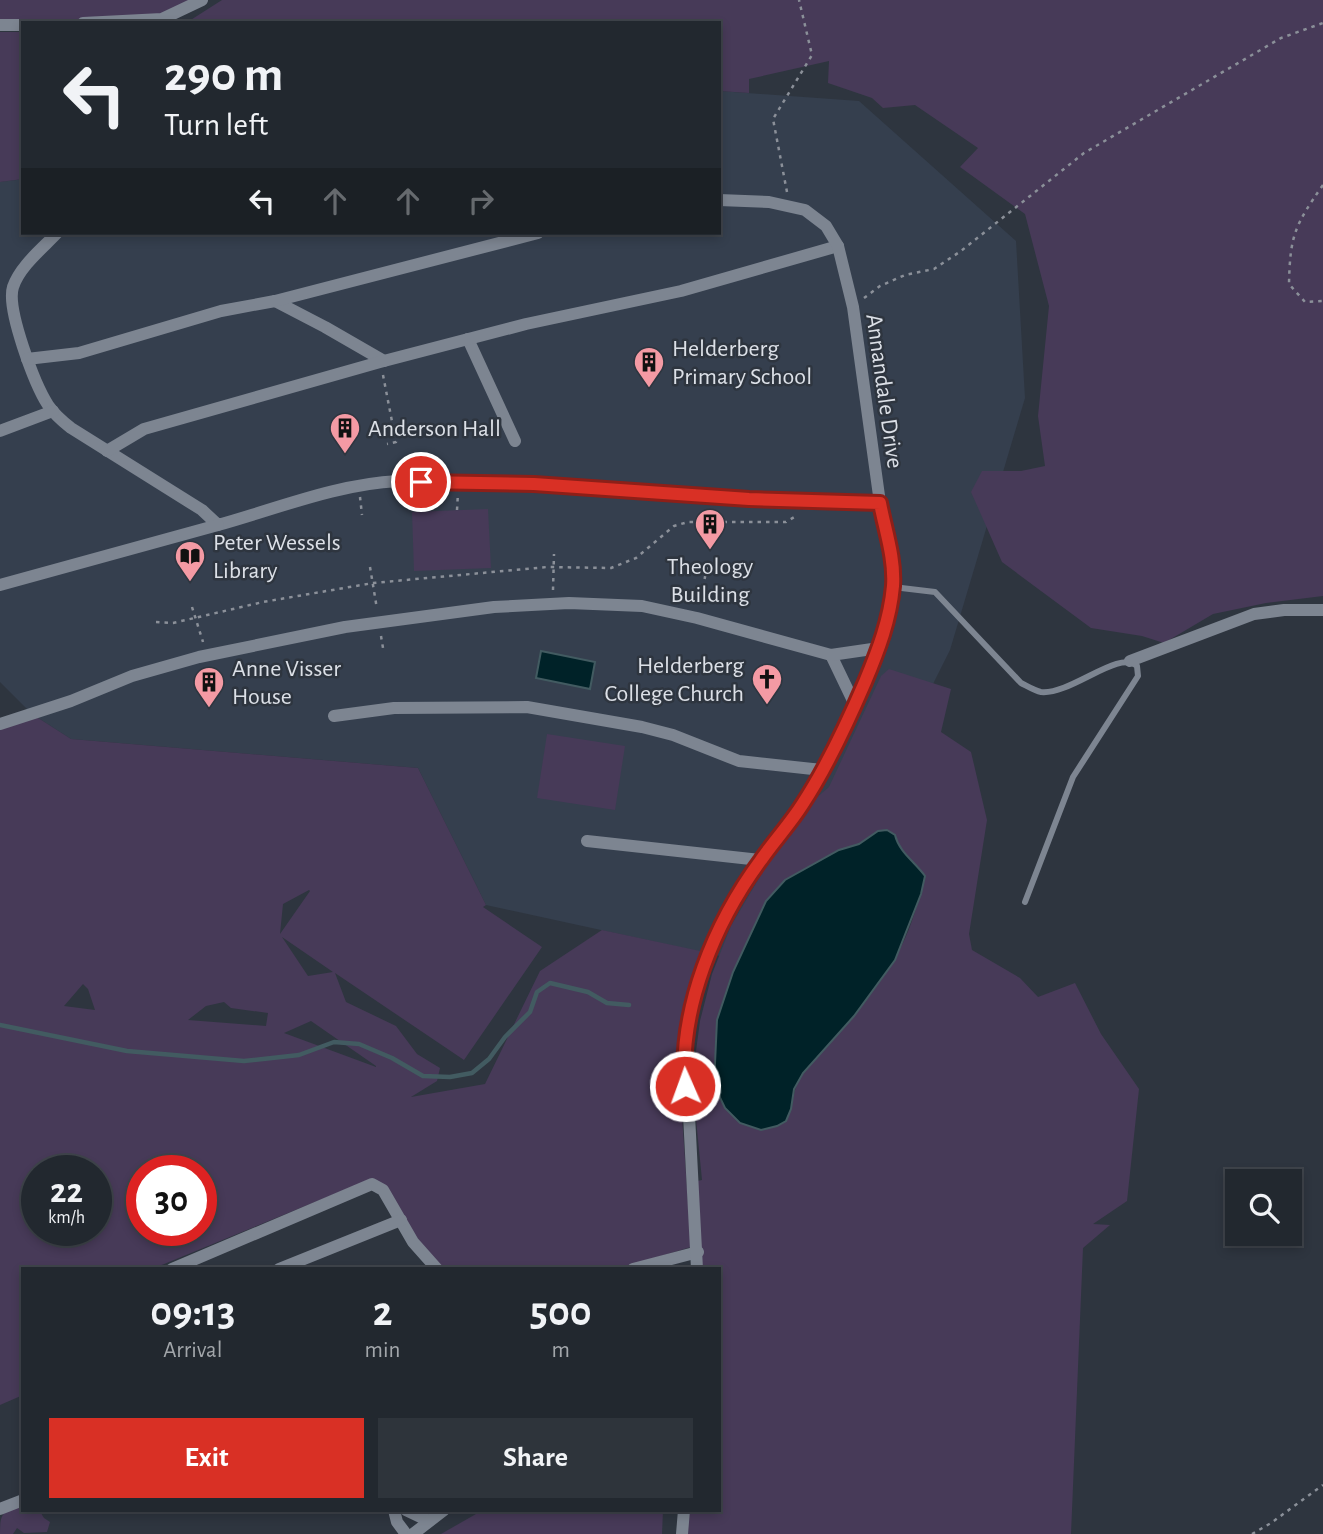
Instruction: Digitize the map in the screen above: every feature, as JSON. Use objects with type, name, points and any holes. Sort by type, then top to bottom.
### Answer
[{"type":"street","points":[[122,21],[162,19],[202,0]]},
{"type":"street","points":[[0,25],[21,25]]},
{"type":"street","points":[[721,200],[789,205]]},
{"type":"street","name":"Annandale Drive","points":[[697,1267],[683,1059],[692,1002],[709,955],[734,900],[760,860],[794,817],[822,770],[855,705],[885,630],[893,587],[893,567],[880,503],[853,307],[838,246],[826,226],[813,214],[789,205]]},
{"type":"street","points":[[55,235],[30,262],[13,287],[12,303],[27,359],[53,411],[71,428],[202,510],[218,525]]},
{"type":"street","points":[[27,359],[79,353],[221,311],[275,301],[530,235]]},
{"type":"street","points":[[107,451],[144,429],[382,362],[526,324],[681,291],[838,246]]},
{"type":"street","points":[[275,301],[382,362]]},
{"type":"street","points":[[468,339],[515,441]]},
{"type":"street","points":[[0,431],[53,411]]},
{"type":"street","points":[[0,585],[343,490],[396,481],[534,484],[749,499],[880,503]]},
{"type":"street","points":[[0,724],[71,701],[163,666],[290,637],[379,621],[494,607],[569,603],[642,606],[697,618],[831,655],[879,648]]},
{"type":"street","points":[[1130,661],[1254,614],[1284,610],[1323,610]]},
{"type":"street","points":[[831,655],[855,705]]},
{"type":"street","points":[[334,716],[394,708],[527,707],[642,727],[739,761],[822,770]]},
{"type":"street","points":[[587,841],[760,860]]},
{"type":"street","points":[[177,1267],[369,1184],[383,1190],[412,1242],[435,1267]]},
{"type":"street","points":[[284,1267],[401,1220]]},
{"type":"street","points":[[641,1267],[698,1252]]},
{"type":"street","points":[[0,1509],[21,1501]]},
{"type":"street","points":[[394,1512],[397,1522],[406,1534]]},
{"type":"street","points":[[410,1512],[429,1521]]},
{"type":"street","points":[[413,1534],[441,1512]]},
{"type":"street","points":[[682,1534],[684,1512]]},
{"type":"lane","points":[[893,587],[935,592],[1021,683],[1040,692],[1072,686],[1107,667],[1130,661],[1138,666],[1139,676],[1073,777],[1026,902]]},
{"type":"path","points":[[789,205],[773,119],[811,55],[799,0]]},
{"type":"path","points":[[853,307],[880,286],[905,275],[934,269],[961,251],[1084,153],[1281,38],[1323,23]]},
{"type":"path","points":[[1323,185],[1300,218],[1290,248],[1289,284],[1305,302],[1323,300]]},
{"type":"path","points":[[382,362],[396,442],[387,444]]},
{"type":"path","points":[[457,510],[458,487]]},
{"type":"path","points":[[359,492],[362,515]]},
{"type":"path","points":[[156,622],[173,623],[263,602],[373,583],[554,567],[602,569],[620,566],[636,558],[674,526],[684,523],[786,522],[797,515]]},
{"type":"path","points":[[553,593],[554,554]]},
{"type":"path","points":[[697,618],[707,566]]},
{"type":"path","points":[[370,567],[377,609]]},
{"type":"path","points":[[192,607],[205,648]]},
{"type":"path","points":[[1252,1534],[1323,1485]]},
{"type":"shaded area","points":[[0,0],[202,0],[173,15],[106,21],[21,21],[21,23],[0,25]]},
{"type":"shaded area","points":[[222,0],[1323,0],[1323,596],[1266,603],[1213,614],[1164,643],[1142,636],[1091,628],[1002,562],[971,492],[982,471],[1021,471],[1045,466],[1038,416],[1049,306],[1025,214],[960,167],[978,148],[915,105],[883,108],[872,98],[828,83],[829,61],[749,79],[749,93],[721,91],[721,21],[189,21]]},
{"type":"shaded area","points":[[0,32],[21,32],[21,179],[0,182]]},
{"type":"shaded area","points":[[721,91],[859,101],[1016,241],[1025,398],[950,650],[789,971],[486,905],[418,768],[71,739],[32,714],[0,682],[0,182],[21,179],[21,235],[721,235]]},
{"type":"shaded area","points":[[488,509],[491,568],[414,571],[412,512]]},
{"type":"shaded area","points":[[541,651],[595,662],[590,689],[536,678]]},
{"type":"shaded area","points":[[889,669],[951,689],[941,732],[971,752],[987,820],[969,934],[972,950],[1020,978],[1038,997],[1075,983],[1101,1034],[1139,1089],[1127,1201],[1093,1224],[1110,1225],[1083,1248],[1071,1534],[685,1534],[687,1512],[721,1512],[721,1267],[700,1267],[697,1181],[702,1180],[693,1089],[700,1021],[712,974],[731,926],[761,875],[766,858],[794,817],[829,787],[881,676]],"holes":[[[878,831],[925,876],[918,903],[897,956],[874,990],[798,1081],[789,1114],[784,1120],[761,1130],[714,1085],[717,1020],[733,972],[839,850],[859,844]]]},
{"type":"shaded area","points":[[32,714],[71,739],[418,768],[486,905],[483,907],[542,947],[464,1060],[335,973],[346,1002],[396,1026],[417,1054],[440,1068],[437,1081],[411,1097],[485,1084],[540,971],[602,930],[705,952],[678,1058],[691,1247],[624,1267],[439,1267],[371,1179],[217,1242],[217,1155],[126,1155],[126,1246],[208,1246],[157,1267],[21,1267],[21,1396],[0,1405],[0,723]],"holes":[[[310,891],[280,934],[283,904]],[[282,937],[333,972],[308,976]],[[83,984],[88,989],[95,1010],[64,1006]],[[224,1002],[231,1008],[268,1013],[266,1026],[188,1020],[206,1006]],[[311,1021],[376,1066],[376,1067],[284,1033]]]},
{"type":"shaded area","points":[[547,734],[625,746],[615,810],[537,798]]},
{"type":"shaded area","points":[[887,830],[895,835],[904,852],[925,876],[921,894],[895,960],[854,1016],[803,1073],[794,1089],[786,1121],[761,1130],[740,1123],[725,1108],[714,1085],[717,1020],[733,972],[766,901],[785,880],[839,850],[859,844],[878,831]]},
{"type":"shaded area","points":[[21,1504],[21,1512],[40,1512],[50,1522],[47,1532],[24,1533],[17,1528],[13,1534],[0,1534],[2,1517]]},
{"type":"shaded area","points":[[480,1512],[663,1512],[662,1534],[441,1534]]},
{"type":"waterway","points":[[0,1025],[127,1051],[244,1061],[299,1055],[334,1042],[359,1044],[392,1058],[423,1076],[450,1077],[472,1073],[489,1059],[505,1037],[530,1012],[537,992],[550,983],[588,992],[607,1003],[629,1005]]},
{"type":"place","name":"Helderberg Primary School","points":[[649,389]]},
{"type":"place","name":"Anderson Hall","points":[[345,455]]},
{"type":"place","name":"Theology Building","points":[[710,551]]},
{"type":"place","name":"Peter Wessels Library","points":[[190,583]]},
{"type":"place","name":"Helderberg College Church","points":[[767,706]]},
{"type":"place","name":"Anne Visser House","points":[[209,709]]},
{"type":"route","points":[[421,482],[534,484],[821,503],[880,503],[893,567],[893,587],[879,648],[855,705],[811,790],[734,900],[709,955],[692,1002],[687,1028],[683,1059],[685,1086]]}]
